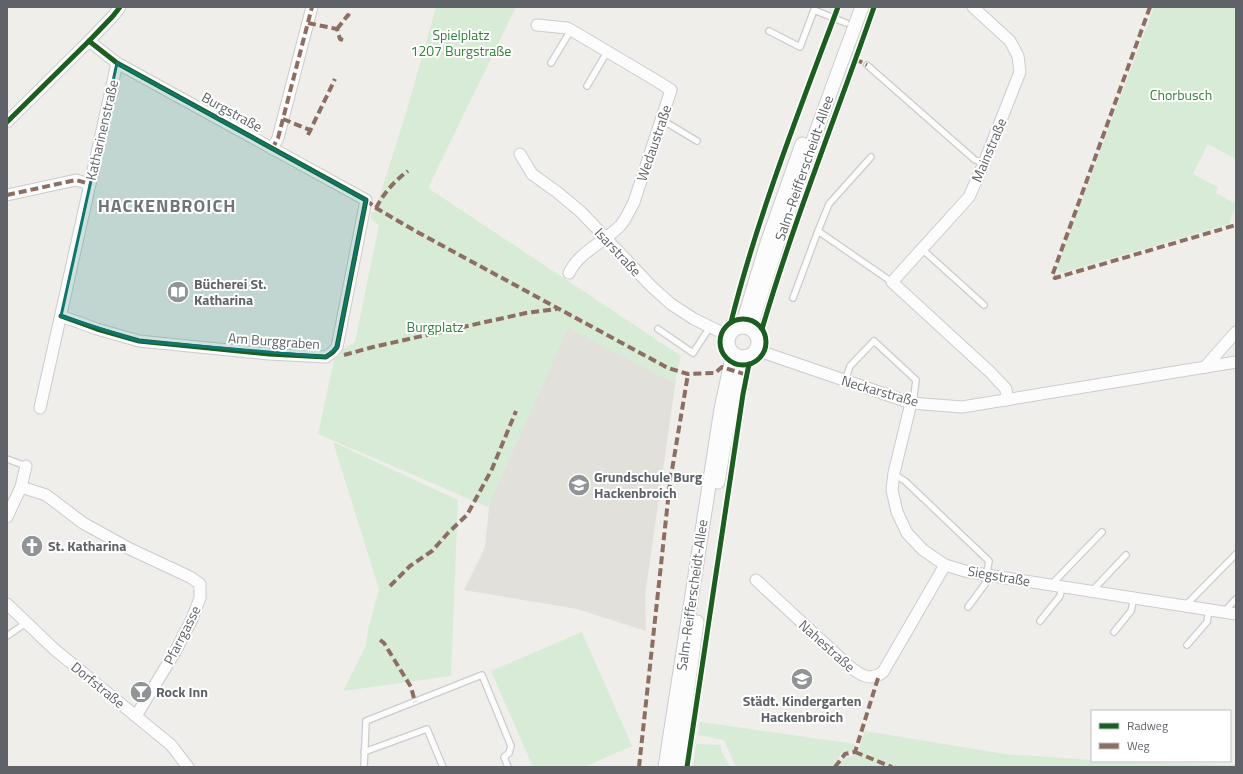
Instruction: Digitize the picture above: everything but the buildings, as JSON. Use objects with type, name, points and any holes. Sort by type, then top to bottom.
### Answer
[{"type":"street","points":[[7,122],[89,41],[120,7]]},
{"type":"street","points":[[272,148],[278,138],[312,7]]},
{"type":"street","name":"Salm-Reifferscheidt-Allee","points":[[740,327],[744,319],[767,243],[799,151],[852,7]]},
{"type":"street","name":"Salm-Reifferscheidt-Allee","points":[[754,330],[753,321],[776,247],[808,154],[862,7]]},
{"type":"street","name":"Mainstraße","points":[[892,282],[969,197],[1020,72],[1018,56],[1010,41],[973,7]]},
{"type":"street","name":"Wedaustraße","points":[[536,25],[567,28],[657,80],[671,90],[628,216],[619,226],[576,261],[569,273]]},
{"type":"street","name":"Burgstraße","points":[[89,41],[117,63],[366,200]]},
{"type":"street","name":"Katharinenstraße","points":[[40,408],[117,63]]},
{"type":"street","name":"Isarstraße","points":[[520,154],[532,174],[581,212],[636,271],[671,304],[689,316],[729,336]]},
{"type":"street","points":[[7,194],[76,180],[90,184]]},
{"type":"street","name":"Am Burggraben","points":[[61,316],[97,329],[139,341],[268,354],[326,356],[333,352],[337,347],[366,200]]},
{"type":"street","points":[[892,282],[990,372],[1006,389],[1007,400]]},
{"type":"street","points":[[745,326],[754,330],[759,339],[754,353],[739,355],[728,345],[729,336],[740,327],[745,326]]},
{"type":"street","points":[[1205,367],[1236,332]]},
{"type":"street","name":"Neckarstraße","points":[[757,348],[768,354],[912,403],[962,407],[1236,362]]},
{"type":"street","name":"Salm-Reifferscheidt-Allee","points":[[665,767],[721,409],[739,355]]},
{"type":"street","name":"Salm-Reifferscheidt-Allee","points":[[677,767],[710,527],[730,412],[741,365],[739,355]]},
{"type":"street","name":"Siegstraße","points":[[912,403],[894,474],[892,490],[897,512],[907,534],[923,550],[945,565],[965,571],[987,575],[1236,614]]},
{"type":"street","points":[[7,518],[20,487],[26,466]]},
{"type":"street","name":"Pfarrgasse","points":[[20,487],[46,495],[83,523],[130,549],[190,577],[200,584],[200,598],[179,646],[136,716]]},
{"type":"street","name":"Nahestraße","points":[[756,580],[849,666],[860,674],[873,677],[883,672],[945,565]]},
{"type":"street","name":"Dorfstraße","points":[[7,604],[54,649],[171,745],[188,767]]},
{"type":"lane","points":[[769,32],[800,47],[814,9],[846,23]]},
{"type":"lane","points":[[551,64],[571,30]]},
{"type":"lane","points":[[587,86],[607,52]]},
{"type":"lane","points":[[867,65],[975,160],[984,163]]},
{"type":"lane","points":[[662,120],[697,141]]},
{"type":"lane","points":[[794,298],[829,204],[871,157]]},
{"type":"lane","points":[[818,231],[892,282]]},
{"type":"lane","points":[[922,249],[984,305]]},
{"type":"lane","points":[[658,329],[693,352],[710,327]]},
{"type":"lane","points":[[845,381],[850,366],[874,341],[916,380],[912,403]]},
{"type":"lane","points":[[7,459],[26,466]]},
{"type":"lane","points":[[894,474],[905,481],[989,561],[985,584],[968,607]]},
{"type":"lane","points":[[1040,621],[1060,596],[1056,586],[1102,532]]},
{"type":"lane","points":[[1185,606],[1190,603],[1236,554]]},
{"type":"lane","points":[[1091,591],[1126,555]]},
{"type":"lane","points":[[1114,632],[1131,611],[1134,598]]},
{"type":"lane","points":[[1223,612],[1236,599]]},
{"type":"lane","points":[[1187,645],[1207,622],[1209,610]]},
{"type":"lane","points":[[7,636],[26,623]]},
{"type":"lane","points":[[364,767],[366,721],[482,675],[510,746],[509,752],[504,758],[508,767]]},
{"type":"lane","points":[[364,752],[427,729],[443,767]]},
{"type":"highlighted area","points":[[117,63],[366,200],[337,347],[326,357],[139,341],[61,316]]},
{"type":"shaded area","name":"Grundschule Burg Hackenbroich","points":[[560,317],[676,379],[645,596],[646,631],[577,609],[464,590],[485,547],[490,498]]},
{"type":"green space","points":[[436,7],[516,7],[428,188],[681,356],[674,383],[568,328],[488,507],[318,434],[334,360],[340,355],[343,349],[355,342],[379,225],[371,219],[371,214],[375,211],[406,113]]},
{"type":"green space","name":"Chorbusch","points":[[1154,7],[1236,7],[1236,159],[1208,144],[1193,174],[1218,187],[1216,193],[1236,204],[1229,224],[1061,273],[1057,267]]},
{"type":"green space","points":[[333,442],[458,500],[451,676],[343,691],[366,646],[368,630],[379,589]]},
{"type":"green space","points":[[582,632],[632,746],[584,767],[533,767],[491,671]]},
{"type":"green space","points":[[700,722],[855,744],[853,751],[841,753],[833,767],[736,767],[724,740],[698,735]]},
{"type":"green space","points":[[865,731],[1005,754],[1091,760],[1091,762],[1236,765],[1236,767],[838,767],[843,758],[857,755]]},
{"type":"green space","points":[[696,744],[721,745],[721,750],[730,767],[693,767]]},
{"type":"marked path","points":[[272,149],[278,138],[312,7]]},
{"type":"marked path","points":[[1150,7],[1052,276],[1055,278],[1236,225]]},
{"type":"marked path","points":[[337,29],[348,15],[352,17]]},
{"type":"marked path","points":[[308,23],[337,29],[340,39],[343,40]]},
{"type":"marked path","points":[[855,59],[867,65]]},
{"type":"marked path","points":[[308,135],[335,79]]},
{"type":"marked path","points":[[283,119],[310,130]]},
{"type":"marked path","points":[[376,208],[382,197],[398,179],[408,171]]},
{"type":"marked path","points":[[7,195],[76,180],[90,184]]},
{"type":"marked path","points":[[366,200],[376,208],[419,233],[668,368],[688,374],[715,373],[722,367],[747,375]]},
{"type":"marked path","points":[[344,355],[373,347],[526,313],[557,309]]},
{"type":"marked path","points":[[639,767],[670,482],[688,374]]},
{"type":"marked path","points":[[390,586],[410,566],[432,551],[467,515],[492,469],[516,411]]},
{"type":"marked path","points":[[380,640],[384,643],[411,687],[415,702]]},
{"type":"marked path","points":[[835,767],[845,754],[855,752],[879,675]]},
{"type":"marked path","points":[[855,752],[892,767]]},
{"type":"cycle path","points":[[7,122],[89,41],[120,7]]},
{"type":"cycle path","points":[[731,322],[766,203],[838,7]]},
{"type":"cycle path","points":[[762,329],[774,288],[802,207],[874,7]]},
{"type":"cycle path","points":[[61,316],[97,329],[139,341],[269,354],[326,357],[337,347],[366,200],[117,63],[89,41]]},
{"type":"cycle path","points":[[738,319],[748,319],[756,323],[762,329],[766,337],[766,342],[766,347],[762,355],[756,361],[748,365],[738,365],[730,361],[724,355],[720,347],[720,337],[724,329],[730,323],[738,319]]},
{"type":"cycle path","points":[[687,767],[743,394],[749,364]]},
{"type":"place","name":"Bücherei St. Katharina","points":[[178,292]]},
{"type":"place","name":"Grundschule Burg Hackenbroich","points":[[579,485]]},
{"type":"place","name":"St. Katharina","points":[[32,546]]},
{"type":"place","name":"Städt. Kindergarten Hackenbroich","points":[[802,679]]},
{"type":"place","name":"Rock Inn","points":[[141,692]]},
{"type":"district","name":"HACKENBROICH","points":[[167,206]]},
{"type":"park label","name":"Spielplatz 1207 Burgstraße","points":[[461,44]]},
{"type":"park label","name":"Burgplatz","points":[[435,327]]}]
